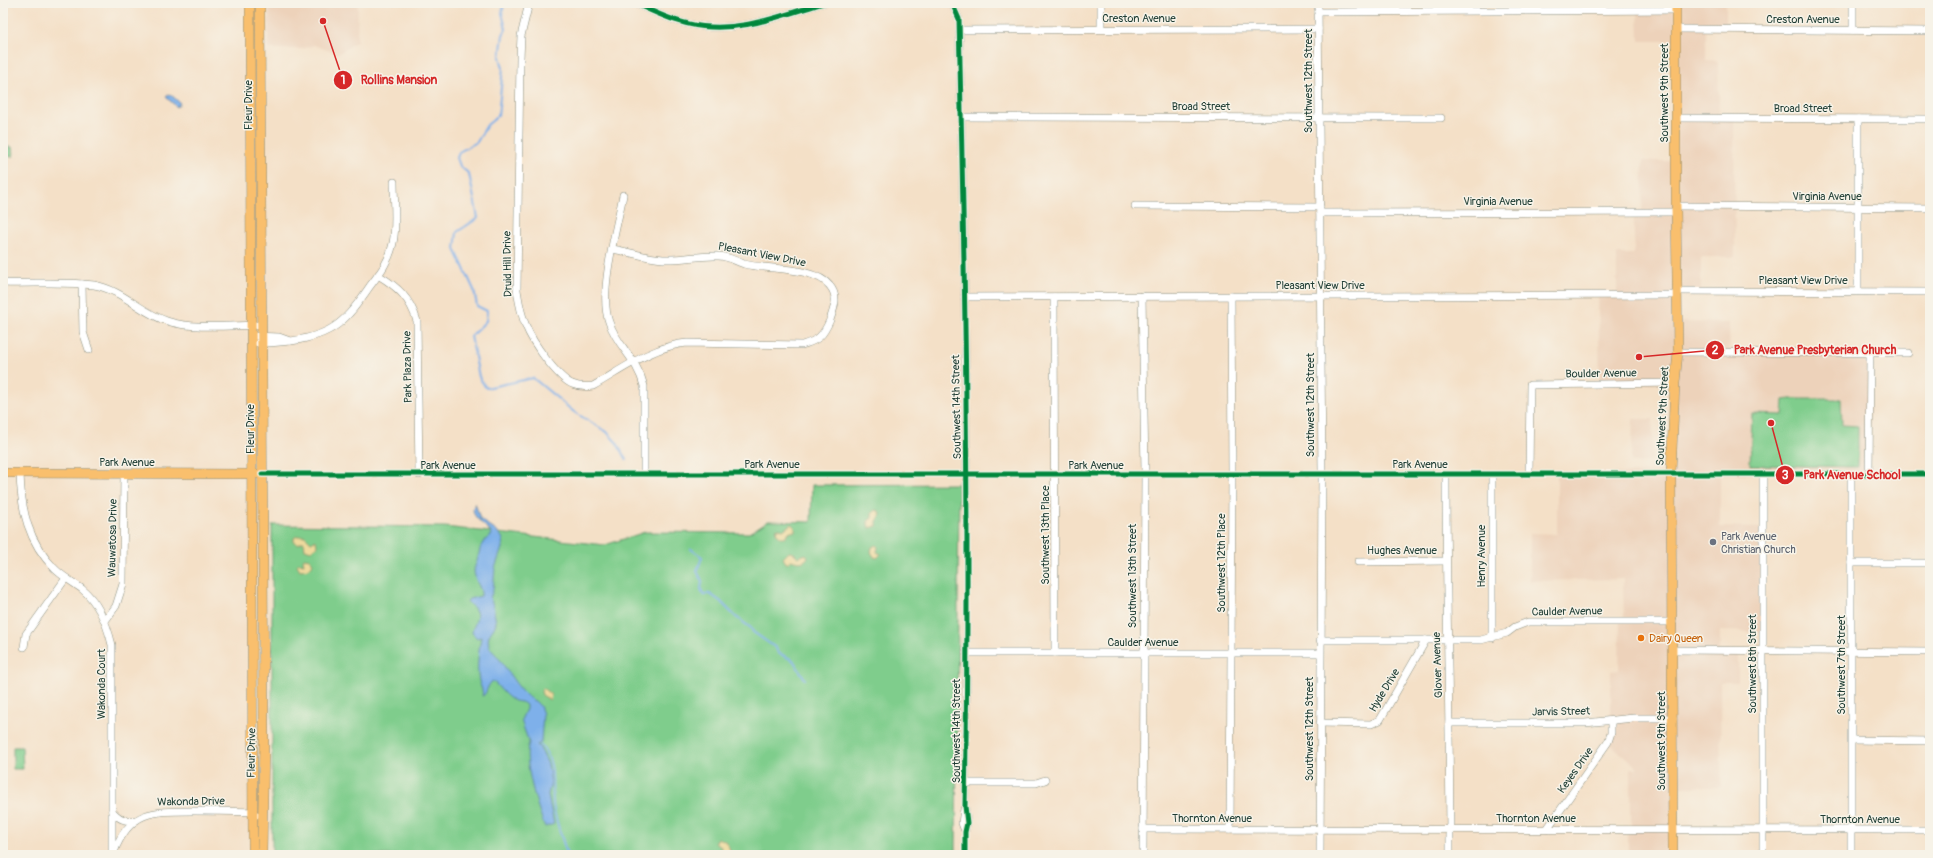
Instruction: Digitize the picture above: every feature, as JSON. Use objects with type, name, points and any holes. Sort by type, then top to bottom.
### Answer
[{"type":"main road","name":"Fleur Drive","points":[[250,3],[256,325],[261,340],[264,731],[262,855]]},
{"type":"main road","name":"Fleur Drive","points":[[253,855],[251,474],[252,340],[256,325],[260,3]]},
{"type":"main road","name":"Southwest 9th Street","points":[[1673,855],[1673,622],[1671,473],[1679,318],[1677,293],[1676,209],[1676,6]]},
{"type":"main road","name":"Park Avenue","points":[[3,472],[262,474]]},
{"type":"street","name":"Druid Hill Drive","points":[[529,3],[521,36],[520,58],[517,278],[521,314],[536,346],[564,379],[574,385],[582,387],[593,386],[658,349],[673,344],[802,345],[813,342],[825,332]]},
{"type":"street","points":[[634,3],[669,19],[689,24],[726,27],[754,23],[823,3]]},
{"type":"street","name":"Southwest 14th Street","points":[[952,3],[959,19],[967,475],[965,783],[967,823],[965,832],[965,855]]},
{"type":"street","points":[[1101,3],[1101,30]]},
{"type":"street","name":"Southwest 12th Street","points":[[1318,3],[1322,474],[1320,855]]},
{"type":"street","points":[[1444,3],[1444,11]]},
{"type":"street","points":[[1853,3],[1853,30]]},
{"type":"street","points":[[1318,12],[1676,6]]},
{"type":"street","name":"Creston Avenue","points":[[959,30],[1318,29]]},
{"type":"street","name":"Creston Avenue","points":[[1676,29],[1930,31]]},
{"type":"street","name":"Broad Street","points":[[961,117],[1441,118]]},
{"type":"street","name":"Broad Street","points":[[1676,118],[1930,119]]},
{"type":"street","points":[[1858,119],[1858,292]]},
{"type":"street","points":[[252,340],[280,343],[317,336],[340,323],[353,310],[389,257],[393,243],[394,182]]},
{"type":"street","points":[[623,195],[605,290],[607,314],[615,337],[635,362],[644,386],[644,474]]},
{"type":"street","name":"Virginia Avenue","points":[[1135,206],[1320,210],[1930,208]]},
{"type":"street","name":"Pleasant View Drive","points":[[613,248],[664,259],[704,255],[720,256],[732,258],[743,264],[797,271],[820,278],[830,286],[835,299],[835,305],[825,332]]},
{"type":"street","name":"Park Plaza Drive","points":[[378,275],[396,286],[404,294],[414,310],[417,321],[419,475]]},
{"type":"street","points":[[3,283],[95,285],[112,290],[149,313],[176,324],[195,326],[256,325]]},
{"type":"street","points":[[82,284],[83,332],[89,350]]},
{"type":"street","name":"Pleasant View Drive","points":[[964,297],[1930,292]]},
{"type":"street","name":"Southwest 13th Street","points":[[1142,296],[1144,474],[1143,855]]},
{"type":"street","name":"Southwest 12th Place","points":[[1230,829],[1232,653],[1231,296]]},
{"type":"street","name":"Southwest 13th Place","points":[[1054,297],[1055,653]]},
{"type":"street","points":[[1678,352],[1908,353]]},
{"type":"street","points":[[1869,474],[1870,353]]},
{"type":"street","name":"Boulder Avenue","points":[[1529,474],[1529,387],[1532,384],[1675,383]]},
{"type":"street","name":"Wakonda Court","points":[[20,473],[22,506],[29,529],[44,556],[66,578],[89,597],[105,621],[112,645],[112,855]]},
{"type":"street","name":"Wauwatosa Drive","points":[[105,621],[116,606],[123,584],[124,474]]},
{"type":"street","name":"Park Avenue","points":[[262,474],[1930,474]]},
{"type":"street","name":"Glover Avenue","points":[[1446,474],[1446,640],[1449,723],[1450,855]]},
{"type":"street","name":"Henry Avenue","points":[[1492,474],[1492,638]]},
{"type":"street","name":"Southwest 8th Street","points":[[1763,474],[1763,855]]},
{"type":"street","name":"Southwest 7th Street","points":[[1851,474],[1851,855]]},
{"type":"street","name":"Hughes Avenue","points":[[1358,562],[1446,561]]},
{"type":"street","points":[[1851,563],[1930,563]]},
{"type":"street","points":[[24,647],[26,634],[66,578]]},
{"type":"street","name":"Caulder Avenue","points":[[1320,640],[1446,640],[1492,638],[1507,633],[1515,627],[1528,622],[1673,622]]},
{"type":"street","name":"Hyde Drive","points":[[1320,723],[1371,724],[1380,720],[1426,640]]},
{"type":"street","points":[[1673,650],[1930,652]]},
{"type":"street","name":"Caulder Avenue","points":[[966,653],[1320,653]]},
{"type":"street","name":"Jarvis Street","points":[[1449,723],[1585,723],[1634,718],[1673,718]]},
{"type":"street","name":"Keyes Drive","points":[[1548,829],[1608,742],[1611,733],[1611,721]]},
{"type":"street","points":[[1852,740],[1930,741]]},
{"type":"street","points":[[965,783],[1036,783],[1045,780]]},
{"type":"street","points":[[112,811],[123,820],[136,820]]},
{"type":"street","name":"Wakonda Drive","points":[[112,855],[121,836],[136,820],[148,814],[163,811],[253,812]]},
{"type":"street","points":[[253,812],[262,823]]},
{"type":"street","name":"Thornton Avenue","points":[[1143,829],[1930,830]]},
{"type":"shaded area","points":[[269,3],[358,3],[357,41],[338,54],[314,45],[302,49],[268,49]]},
{"type":"shaded area","points":[[1640,3],[1726,3],[1726,29],[1706,29],[1706,60],[1718,61],[1719,118],[1734,118],[1735,257],[1701,257],[1701,291],[1677,291],[1679,322],[1729,323],[1730,352],[1870,353],[1869,474],[1720,474],[1720,527],[1762,528],[1763,632],[1720,631],[1720,651],[1738,651],[1738,682],[1720,682],[1721,787],[1673,787],[1673,855],[1628,855],[1628,829],[1631,829],[1631,768],[1638,768],[1608,742],[1611,733],[1611,671],[1619,670],[1620,622],[1624,621],[1623,579],[1530,581],[1530,533],[1557,534],[1557,474],[1671,473],[1675,383],[1600,384],[1598,295],[1617,295],[1617,254],[1634,254],[1634,212],[1642,211],[1643,161],[1675,161],[1676,41],[1639,41],[1638,10],[1640,10]]},
{"type":"shaded area","points":[[1633,419],[1653,419],[1652,459],[1648,462],[1631,463]]},
{"type":"green space","points":[[3,147],[12,147],[13,156],[3,157]]},
{"type":"green space","points":[[1841,399],[1842,425],[1858,426],[1858,467],[1750,465],[1752,414],[1783,415],[1784,400]]},
{"type":"green space","points":[[959,484],[956,855],[272,855],[272,525],[445,527],[605,545],[645,532],[749,533],[768,521],[811,522],[812,485]]},
{"type":"green space","points":[[13,747],[22,747],[23,769],[13,769]]},
{"type":"sand","points":[[875,510],[879,511],[881,515],[877,521],[877,526],[870,528],[868,521],[872,518],[872,513]]},
{"type":"sand","points":[[791,524],[795,527],[795,531],[788,533],[785,537],[780,537],[776,533],[777,528],[783,530]]},
{"type":"sand","points":[[297,536],[305,536],[311,542],[316,540],[317,546],[311,551],[305,549],[304,542],[298,544],[294,542],[294,538]]},
{"type":"sand","points":[[876,545],[878,547],[877,552],[881,554],[877,558],[874,557],[871,552],[872,547]]},
{"type":"sand","points":[[789,552],[794,553],[798,557],[806,554],[808,557],[802,562],[791,560],[786,563],[783,558]]},
{"type":"sand","points":[[304,558],[310,559],[313,564],[309,569],[300,570],[297,565],[299,563],[304,564]]},
{"type":"sand","points":[[543,688],[551,695],[550,700],[542,695],[541,691]]},
{"type":"sand","points":[[718,838],[725,841],[730,849],[728,855],[720,854],[721,847],[715,843]]},
{"type":"water","points":[[170,94],[180,103],[177,107],[166,97]]},
{"type":"water","points":[[475,503],[480,519],[500,534],[503,539],[502,548],[495,568],[493,590],[490,598],[493,605],[496,623],[489,635],[488,641],[491,650],[498,657],[515,682],[525,694],[540,706],[543,714],[541,742],[537,745],[539,746],[548,764],[551,782],[548,795],[554,824],[545,827],[529,772],[527,751],[529,743],[521,720],[526,709],[526,705],[510,699],[493,681],[489,684],[485,694],[482,696],[483,692],[479,681],[478,669],[481,637],[477,638],[472,633],[477,614],[474,608],[467,601],[469,599],[481,596],[481,590],[474,574],[474,568],[483,543],[492,535],[476,517],[473,508]]},
{"type":"waterway","points":[[501,3],[504,5],[502,13],[506,29],[503,35],[500,57],[503,68],[498,116],[487,125],[477,142],[459,152],[457,158],[460,166],[469,174],[478,218],[457,232],[455,249],[474,290],[477,306],[487,311],[486,321],[471,336],[479,377],[486,388],[533,378],[574,412],[607,432],[617,443],[626,460]]},
{"type":"waterway","points":[[691,549],[702,557],[697,571],[702,581],[701,589],[703,594],[710,594],[720,601],[736,617],[751,628],[753,632],[776,648],[778,653],[793,660],[805,679]]},
{"type":"waterway","points":[[540,744],[550,760],[554,810],[567,855]]},
{"type":"cycle path","points":[[634,3],[674,20],[706,27],[740,26],[774,18],[823,3]]},
{"type":"cycle path","points":[[952,3],[959,19],[965,314],[967,510],[965,806],[967,823],[965,832],[965,855]]},
{"type":"cycle path","points":[[262,474],[1930,474]]},
{"type":"place","name":"Rollins Mansion","points":[[323,21]]},
{"type":"place","name":"Park Avenue Presbyterian Church","points":[[1639,357]]},
{"type":"place","name":"Park Avenue School","points":[[1771,423]]},
{"type":"place","name":"Park Avenue Christian Church","points":[[1713,542]]},
{"type":"place","name":"Dairy Queen","points":[[1641,638]]}]
